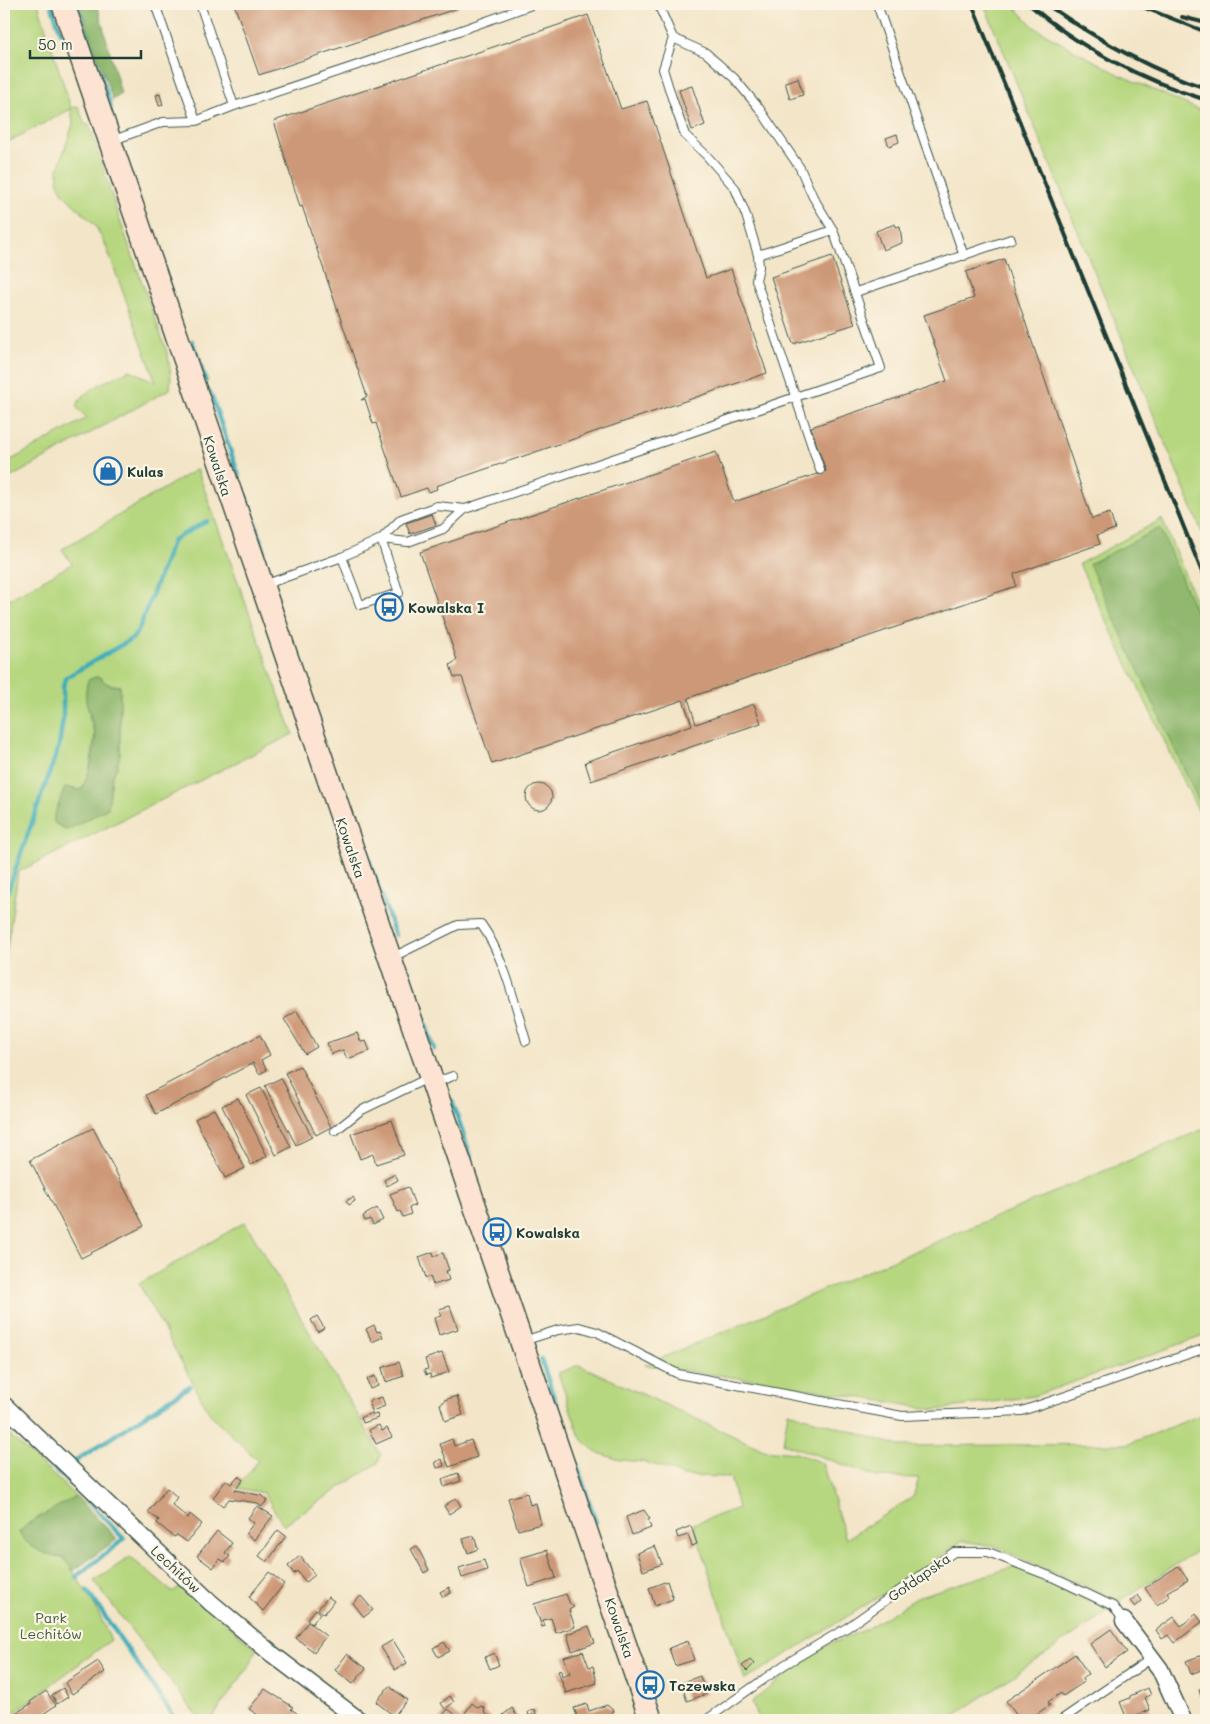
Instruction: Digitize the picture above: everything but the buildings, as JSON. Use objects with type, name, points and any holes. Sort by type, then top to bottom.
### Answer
[{"type":"street","name":"Kowalska","points":[[63,4],[259,586],[651,1720]]},
{"type":"street","name":"Lechitów","points":[[4,1405],[210,1602],[272,1654],[359,1720]]},
{"type":"street","name":"Gołdapska","points":[[1124,1620],[1152,1658],[1170,1688],[1183,1720]]},
{"type":"lane","points":[[155,4],[196,121]]},
{"type":"lane","points":[[200,4],[234,106]]},
{"type":"lane","points":[[110,141],[163,122],[196,121],[234,106],[439,38],[534,4]]},
{"type":"lane","points":[[381,539],[408,542],[443,529],[465,509],[881,368],[833,230],[813,197],[800,168],[760,108],[734,78],[706,53],[674,38],[658,4]]},
{"type":"lane","points":[[877,4],[964,256]]},
{"type":"lane","points":[[674,38],[663,69],[685,135],[707,156],[734,188],[746,215],[758,255],[759,267],[756,280],[820,470]]},
{"type":"lane","points":[[758,255],[833,230]]},
{"type":"lane","points":[[856,292],[1011,239]]},
{"type":"lane","points":[[259,586],[342,557],[381,539],[401,519],[437,506],[465,509]]},
{"type":"lane","points":[[342,557],[360,605],[399,593],[381,539]]},
{"type":"lane","points":[[389,959],[412,950],[458,924],[481,924],[487,933],[512,993],[526,1041]]},
{"type":"lane","points":[[335,1130],[360,1112],[431,1080],[453,1076]]},
{"type":"lane","points":[[521,1342],[558,1330],[579,1327],[597,1332],[678,1374],[902,1416],[1022,1411],[1206,1348]]},
{"type":"lane","name":"Gołdapska","points":[[706,1720],[784,1665],[848,1627],[954,1552],[988,1552],[1052,1578],[1113,1606],[1124,1620]]},
{"type":"lane","points":[[1061,1720],[1152,1658]]},
{"type":"green space","points":[[4,4],[38,4],[71,108],[78,106],[85,125],[89,124],[118,215],[168,355],[171,378],[170,389],[4,481],[4,464],[87,418],[76,407],[79,401],[92,389],[130,370],[156,382],[106,246],[95,225],[64,195],[58,183],[58,169],[73,124],[71,109],[4,144]]},
{"type":"green space","points":[[79,4],[97,4],[121,94],[113,100]]},
{"type":"green space","points":[[984,4],[1012,4],[1034,27],[1063,44],[1122,76],[1206,113],[1206,542]]},
{"type":"green space","points":[[197,469],[293,734],[18,872],[4,970],[4,602],[72,564],[62,549]],"holes":[[[101,677],[105,683],[120,686],[120,754],[112,777],[108,808],[67,830],[60,801],[65,788],[81,790],[89,775],[95,734],[89,717]]]},
{"type":"green space","points":[[1162,519],[1206,626],[1206,827],[1079,564]]},
{"type":"green space","points":[[1160,528],[1206,636],[1206,817],[1089,564]]},
{"type":"green space","points":[[101,677],[109,685],[120,686],[120,754],[112,777],[108,808],[67,830],[54,823],[54,816],[65,787],[81,790],[91,763],[95,747],[95,734],[86,702],[86,688],[88,680]]},
{"type":"green space","points":[[1206,1128],[1206,1335],[1034,1396],[936,1410],[768,1382],[645,1365]]},
{"type":"green space","points":[[245,1222],[381,1455],[378,1463],[283,1525],[264,1493],[237,1488],[258,1461],[210,1414],[139,1284]]},
{"type":"green space","points":[[579,1365],[764,1450],[796,1453],[822,1463],[846,1539],[913,1497],[919,1478],[877,1477],[783,1443],[788,1412],[900,1446],[1128,1444],[1206,1413],[1206,1545],[1120,1601],[1025,1561],[996,1546],[962,1541],[922,1570],[745,1680],[693,1524],[738,1508],[730,1477],[683,1476],[644,1462],[620,1460],[595,1452],[580,1437],[558,1373]]},
{"type":"green space","name":"Park Lechitów","points":[[4,1430],[65,1486],[117,1539],[73,1571],[96,1608],[111,1640],[4,1720]]},
{"type":"green space","points":[[76,1496],[117,1539],[73,1571],[64,1558],[38,1550],[28,1543],[19,1532],[29,1523]]},
{"type":"green space","points":[[130,1557],[173,1593],[182,1585],[256,1649],[251,1663],[211,1720],[200,1720],[94,1581]]},
{"type":"green space","points":[[1013,1567],[1110,1610],[948,1720],[758,1720],[752,1702],[805,1659],[828,1645],[866,1629],[920,1596]]},
{"type":"waterway","points":[[51,4],[61,33]]},
{"type":"waterway","points":[[76,4],[111,107]]},
{"type":"waterway","points":[[192,341],[206,381]]},
{"type":"waterway","points":[[210,392],[239,476]]},
{"type":"waterway","points":[[243,488],[264,550]]},
{"type":"waterway","points":[[4,910],[6,896],[59,746],[63,719],[63,686],[67,677],[133,638],[139,629],[173,540],[207,521]]},
{"type":"waterway","points":[[345,790],[395,935]]},
{"type":"waterway","points":[[407,969],[420,1009]]},
{"type":"waterway","points":[[424,1020],[434,1049]]},
{"type":"waterway","points":[[452,1101],[471,1157]]},
{"type":"waterway","points":[[541,1359],[596,1522]]},
{"type":"waterway","points":[[74,1462],[190,1386]]},
{"type":"waterway","points":[[4,1421],[71,1484]]},
{"type":"waterway","points":[[78,1578],[77,1576],[124,1539],[80,1493]]},
{"type":"waterway","points":[[87,1590],[176,1720]]},
{"type":"railway","points":[[972,4],[1206,582]]},
{"type":"railway","points":[[1029,4],[1068,35],[1112,61],[1159,83],[1206,100]]},
{"type":"railway","points":[[1046,4],[1123,52],[1164,72],[1206,88]]},
{"type":"railway","points":[[1135,4],[1206,32]]},
{"type":"railway","points":[[1182,17],[1206,23]]},
{"type":"place","name":"Kulas","points":[[108,471]]},
{"type":"place","name":"Kowalska I","points":[[389,607]]},
{"type":"place","name":"Kowalska","points":[[497,1232]]},
{"type":"place","name":"Tczewska","points":[[650,1685]]}]
